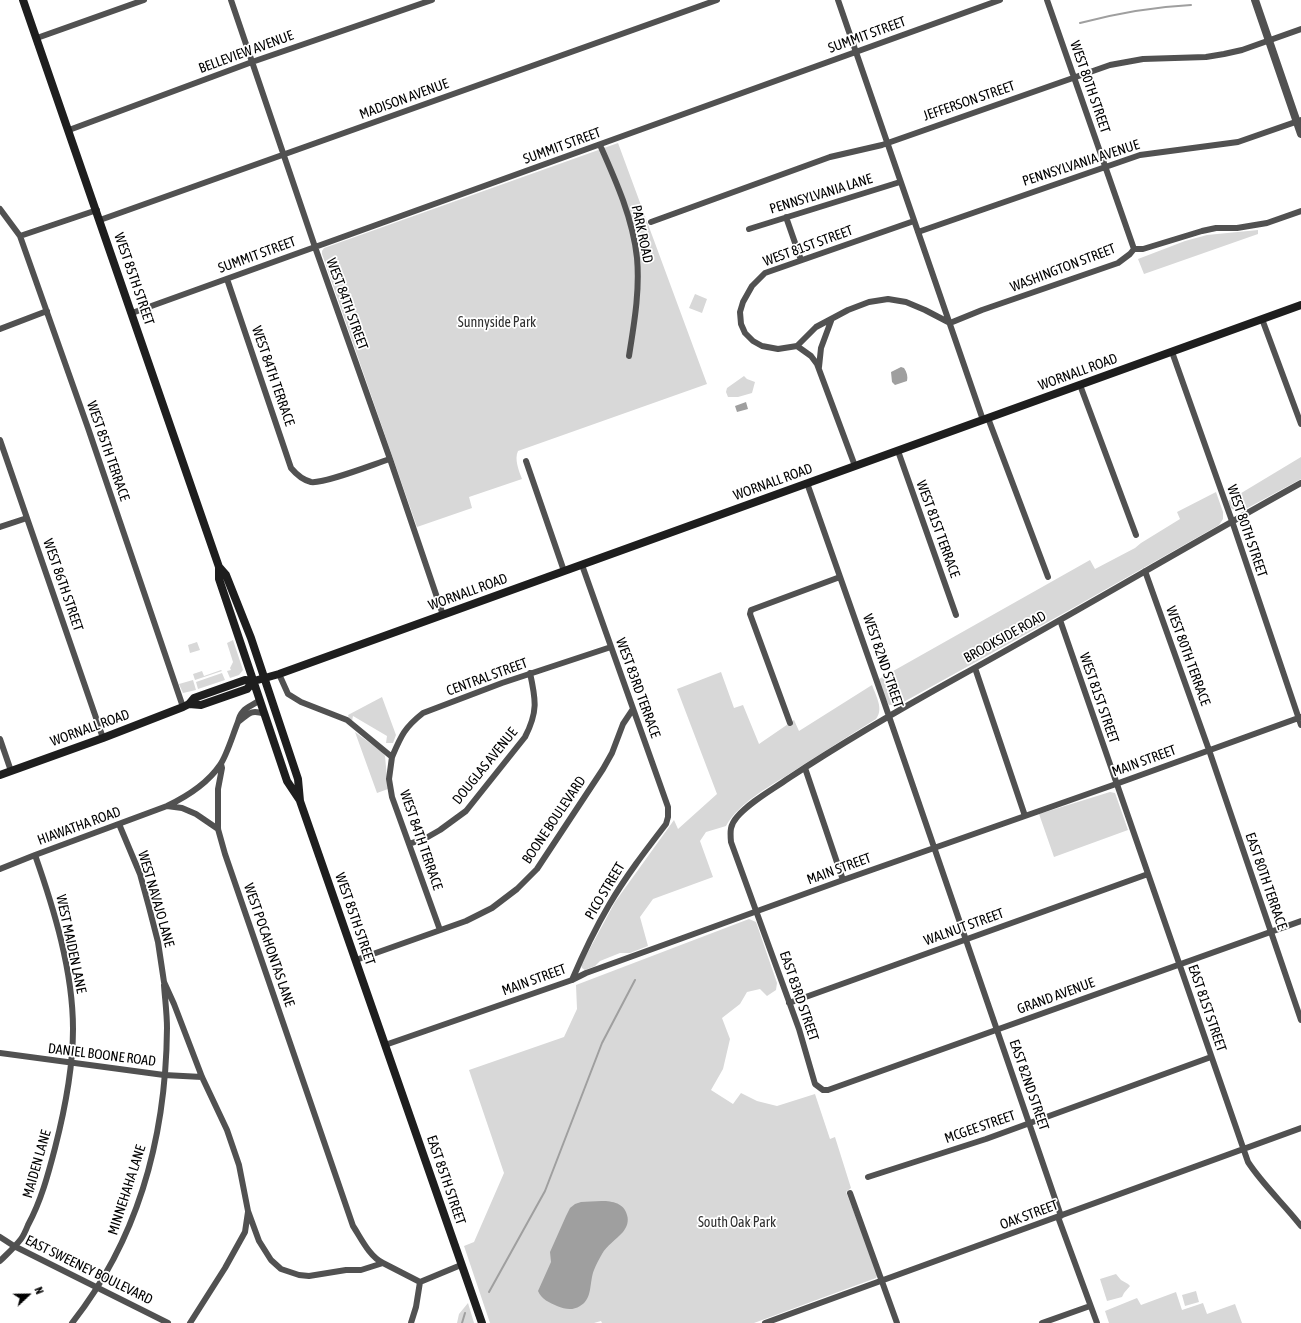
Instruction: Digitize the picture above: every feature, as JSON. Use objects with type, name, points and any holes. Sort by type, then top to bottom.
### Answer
[{"type":"main road","name":"WEST 85TH STREET","points":[[23,0],[97,210],[219,567],[219,579],[287,781],[300,801],[385,1045]]},
{"type":"main road","name":"WORNALL ROAD","points":[[0,775],[102,738],[186,705],[201,705],[247,690],[254,681],[279,674],[1301,305]]},
{"type":"main road","name":"WEST 85TH STREET","points":[[219,567],[226,575],[251,638],[298,779],[300,801]]},
{"type":"main road","name":"EAST 85TH STREET","points":[[385,1045],[482,1323]]},
{"type":"street","points":[[37,38],[144,0]]},
{"type":"street","name":"WEST 84TH STREET","points":[[231,0],[443,615]]},
{"type":"street","name":"BELLEVIEW AVENUE","points":[[69,130],[252,62],[432,0]]},
{"type":"street","name":"MADISON AVENUE","points":[[100,220],[717,0]]},
{"type":"street","points":[[838,0],[950,323],[1048,577]]},
{"type":"street","name":"SUMMIT STREET","points":[[132,313],[1000,0]]},
{"type":"street","name":"WEST 80TH STREET","points":[[1047,0],[1134,249]]},
{"type":"street","points":[[1255,0],[1299,120],[1301,134]]},
{"type":"street","name":"JEFFERSON STREET","points":[[651,222],[830,157],[872,148],[1074,77],[1110,66],[1142,59],[1206,57],[1224,54],[1301,29]]},
{"type":"street","name":"PENNSYLVANIA AVENUE","points":[[918,232],[1140,155],[1238,142],[1299,120]]},
{"type":"street","name":"PARK ROAD","points":[[600,145],[627,213],[637,257],[638,275],[636,308],[629,356]]},
{"type":"street","name":"PENNSYLVANIA LANE","points":[[748,230],[900,182]]},
{"type":"street","name":"WEST 85TH TERRACE","points":[[0,209],[20,236],[186,705]]},
{"type":"street","points":[[20,236],[97,210]]},
{"type":"street","name":"WASHINGTON STREET","points":[[950,323],[982,310],[1118,263],[1134,249],[1143,249],[1216,228],[1237,228],[1267,223],[1301,211]]},
{"type":"street","points":[[786,217],[801,260]]},
{"type":"street","name":"WEST 81ST STREET","points":[[797,346],[778,349],[766,347],[756,343],[745,332],[741,324],[740,312],[743,302],[752,286],[765,273],[914,221]]},
{"type":"street","name":"WEST 84TH TERRACE","points":[[227,279],[291,468],[296,474],[313,482],[320,482],[390,459]]},
{"type":"street","points":[[855,466],[819,369],[811,356],[797,346],[816,327],[831,321],[848,310],[868,302],[888,299],[906,302],[950,323]]},
{"type":"street","points":[[0,329],[47,311]]},
{"type":"street","points":[[1262,319],[1301,424]]},
{"type":"street","points":[[819,369],[822,348],[831,321]]},
{"type":"street","name":"WEST 80TH STREET","points":[[1172,352],[1300,717],[1301,725]]},
{"type":"street","points":[[1080,385],[1136,535]]},
{"type":"street","name":"WEST 86TH STREET","points":[[0,440],[102,738]]},
{"type":"street","name":"WEST 81ST TERRACE","points":[[898,451],[956,615]]},
{"type":"street","points":[[526,461],[564,571]]},
{"type":"street","name":"WEST 82ND STREET","points":[[807,483],[889,715],[934,848]]},
{"type":"street","name":"BROOKSIDE ROAD","points":[[731,825],[752,803],[889,715],[975,668],[1145,570],[1301,483]]},
{"type":"street","points":[[0,527],[27,518]]},
{"type":"street","name":"WEST 83RD TERRACE","points":[[582,565],[668,807],[667,820]]},
{"type":"street","name":"WEST 80TH TERRACE","points":[[1145,570],[1209,750]]},
{"type":"street","points":[[790,723],[750,614],[752,610],[765,604],[840,577]]},
{"type":"street","name":"WEST 81ST STREET","points":[[1060,620],[1116,784]]},
{"type":"street","name":"CENTRAL STREET","points":[[392,757],[402,733],[413,721],[423,714],[530,673],[611,647]]},
{"type":"street","points":[[975,668],[1026,816]]},
{"type":"street","name":"DOUGLAS AVENUE","points":[[409,844],[426,838],[440,830],[466,811],[525,737],[532,723],[535,711],[535,698],[530,673]]},
{"type":"street","points":[[279,674],[288,694],[301,702],[347,720],[392,757]]},
{"type":"street","name":"HIAWATHA ROAD","points":[[0,869],[185,798],[205,782],[221,764],[242,711],[260,700]]},
{"type":"street","name":"BOONE BOULEVARD","points":[[356,960],[466,921],[492,908],[517,889],[537,869],[603,769],[612,753],[623,724],[633,709]]},
{"type":"street","points":[[238,722],[249,713],[258,712],[265,714]]},
{"type":"street","name":"MAIN STREET","points":[[385,1045],[572,980],[842,880],[1116,784],[1300,717]]},
{"type":"street","points":[[0,739],[11,771]]},
{"type":"street","name":"EAST 80TH TERRACE","points":[[1209,750],[1301,1020]]},
{"type":"street","name":"WEST 84TH TERRACE","points":[[392,757],[389,779],[392,797],[440,930]]},
{"type":"street","name":"WEST POCAHONTAS LANE","points":[[221,764],[222,768],[218,789],[218,829],[225,854],[353,1226],[377,1260],[420,1282]]},
{"type":"street","points":[[805,768],[842,880]]},
{"type":"street","name":"EAST 81ST STREET","points":[[1116,784],[1248,1162],[1255,1173],[1301,1226]]},
{"type":"street","points":[[167,806],[182,808],[196,814],[218,829]]},
{"type":"street","name":"PICO STREET","points":[[572,980],[609,904],[633,867],[667,820]]},
{"type":"street","name":"WEST NAVAJO LANE","points":[[119,824],[140,874],[158,942],[164,982],[167,1027],[164,1075]]},
{"type":"street","name":"EAST 83RD STREET","points":[[731,825],[731,842],[799,1028],[815,1084],[818,1088]]},
{"type":"street","name":"EAST 82ND STREET","points":[[934,848],[1097,1323]]},
{"type":"street","name":"WEST MAIDEN LANE","points":[[35,855],[52,903],[65,960],[71,999],[73,1028],[72,1063]]},
{"type":"street","name":"WALNUT STREET","points":[[789,1003],[1148,874]]},
{"type":"street","name":"GRAND AVENUE","points":[[818,1088],[828,1090],[1301,921]]},
{"type":"street","name":"WEST NAVAJO LANE","points":[[164,982],[202,1077],[227,1130],[240,1165],[248,1211]]},
{"type":"street","name":"DANIEL BOONE ROAD","points":[[0,1053],[164,1075],[202,1077]]},
{"type":"street","name":"MCGEE STREET","points":[[868,1177],[986,1139],[1211,1057]]},
{"type":"street","name":"MAIDEN LANE","points":[[0,1261],[21,1239],[36,1209],[46,1182],[64,1114],[72,1063]]},
{"type":"street","name":"MINNEHAHA LANE","points":[[72,1323],[98,1288],[123,1242],[136,1210],[155,1145],[164,1075]]},
{"type":"street","name":"OAK STREET","points":[[765,1323],[1301,1128]]},
{"type":"street","points":[[850,1193],[897,1323]]},
{"type":"street","points":[[190,1323],[245,1232],[248,1211]]},
{"type":"street","points":[[248,1211],[259,1241],[271,1260],[281,1269],[300,1275],[309,1276],[346,1270],[361,1270],[383,1263]]},
{"type":"street","name":"EAST SWEENEY BOULEVARD","points":[[0,1237],[14,1246],[168,1323]]},
{"type":"street","points":[[411,1323],[416,1307],[420,1282],[462,1264]]},
{"type":"street","points":[[1042,1323],[1090,1306]]},
{"type":"green space","name":"Sunnyside Park","points":[[618,143],[707,384],[518,451],[518,469],[522,479],[469,497],[472,508],[417,527],[322,251],[324,248]]},
{"type":"green space","points":[[1258,230],[1258,234],[1144,274],[1138,259],[1185,241],[1207,235]]},
{"type":"green space","points":[[695,294],[707,299],[702,313],[689,308]]},
{"type":"green space","points":[[744,376],[755,382],[752,393],[738,397],[728,397],[726,392],[727,388]]},
{"type":"green space","points":[[1301,457],[1301,479],[1242,511],[1237,512],[1231,508],[1228,501]]},
{"type":"green space","points":[[1216,492],[1223,512],[1223,519],[1219,525],[900,704],[889,705],[879,679],[1090,560],[1095,569],[1135,548],[1180,519],[1177,512]]},
{"type":"green space","points":[[233,640],[243,670],[239,675],[230,678],[227,671],[231,670],[230,668],[233,662],[227,643]]},
{"type":"green space","points":[[197,642],[200,650],[190,653],[188,645]]},
{"type":"green space","points":[[221,670],[222,671],[195,680],[193,674],[202,671],[204,676]]},
{"type":"green space","points":[[721,672],[734,708],[743,705],[759,744],[794,720],[799,731],[872,685],[879,707],[878,715],[876,719],[754,797],[738,810],[726,826],[706,832],[700,841],[713,877],[653,899],[640,917],[648,946],[630,953],[620,953],[600,961],[595,966],[585,970],[581,965],[615,902],[674,820],[678,829],[717,794],[677,689]]},
{"type":"green space","points":[[222,673],[225,680],[198,689],[196,682]]},
{"type":"green space","points":[[193,680],[196,690],[183,693],[179,684]]},
{"type":"green space","points":[[382,697],[396,735],[393,743],[386,743],[387,736],[353,716],[352,721],[350,721],[348,715]]},
{"type":"green space","points":[[355,732],[382,752],[385,756],[388,789],[377,793]]},
{"type":"green space","points":[[1110,792],[1115,793],[1128,830],[1054,857],[1039,814]]},
{"type":"green space","name":"South Oak Park","points":[[749,919],[756,922],[777,983],[776,990],[767,996],[760,989],[747,992],[740,1004],[722,1018],[730,1039],[723,1069],[711,1090],[733,1104],[741,1093],[757,1101],[777,1106],[815,1094],[830,1139],[835,1137],[851,1188],[846,1192],[878,1274],[876,1278],[754,1323],[602,1323],[601,1321],[594,1323],[490,1323],[464,1246],[474,1242],[504,1173],[469,1070],[564,1037],[577,1009],[576,985]]},
{"type":"green space","points":[[1116,1274],[1121,1280],[1130,1286],[1122,1297],[1107,1301],[1100,1279]]},
{"type":"green space","points":[[1196,1291],[1199,1302],[1185,1306],[1182,1295]]},
{"type":"green space","points":[[1176,1292],[1182,1310],[1203,1303],[1207,1314],[1235,1304],[1242,1323],[1109,1323],[1105,1311],[1137,1298],[1141,1305]]},
{"type":"green space","points":[[468,1303],[474,1323],[457,1323],[459,1314]]},
{"type":"shaded area","points":[[901,367],[906,371],[907,381],[895,385],[892,382],[891,372]]},
{"type":"shaded area","points":[[746,402],[748,409],[737,412],[735,406]]},
{"type":"shaded area","points":[[608,1201],[620,1205],[628,1217],[628,1222],[623,1232],[606,1248],[599,1260],[592,1275],[587,1299],[577,1308],[566,1309],[546,1300],[538,1291],[551,1262],[550,1252],[566,1216],[570,1208],[581,1202]]},
{"type":"waterway","points":[[1080,23],[1135,11],[1191,5]]},
{"type":"waterway","points":[[489,1292],[545,1191],[602,1043],[635,980]]},
{"type":"waterway","points":[[462,1323],[465,1313]]}]
